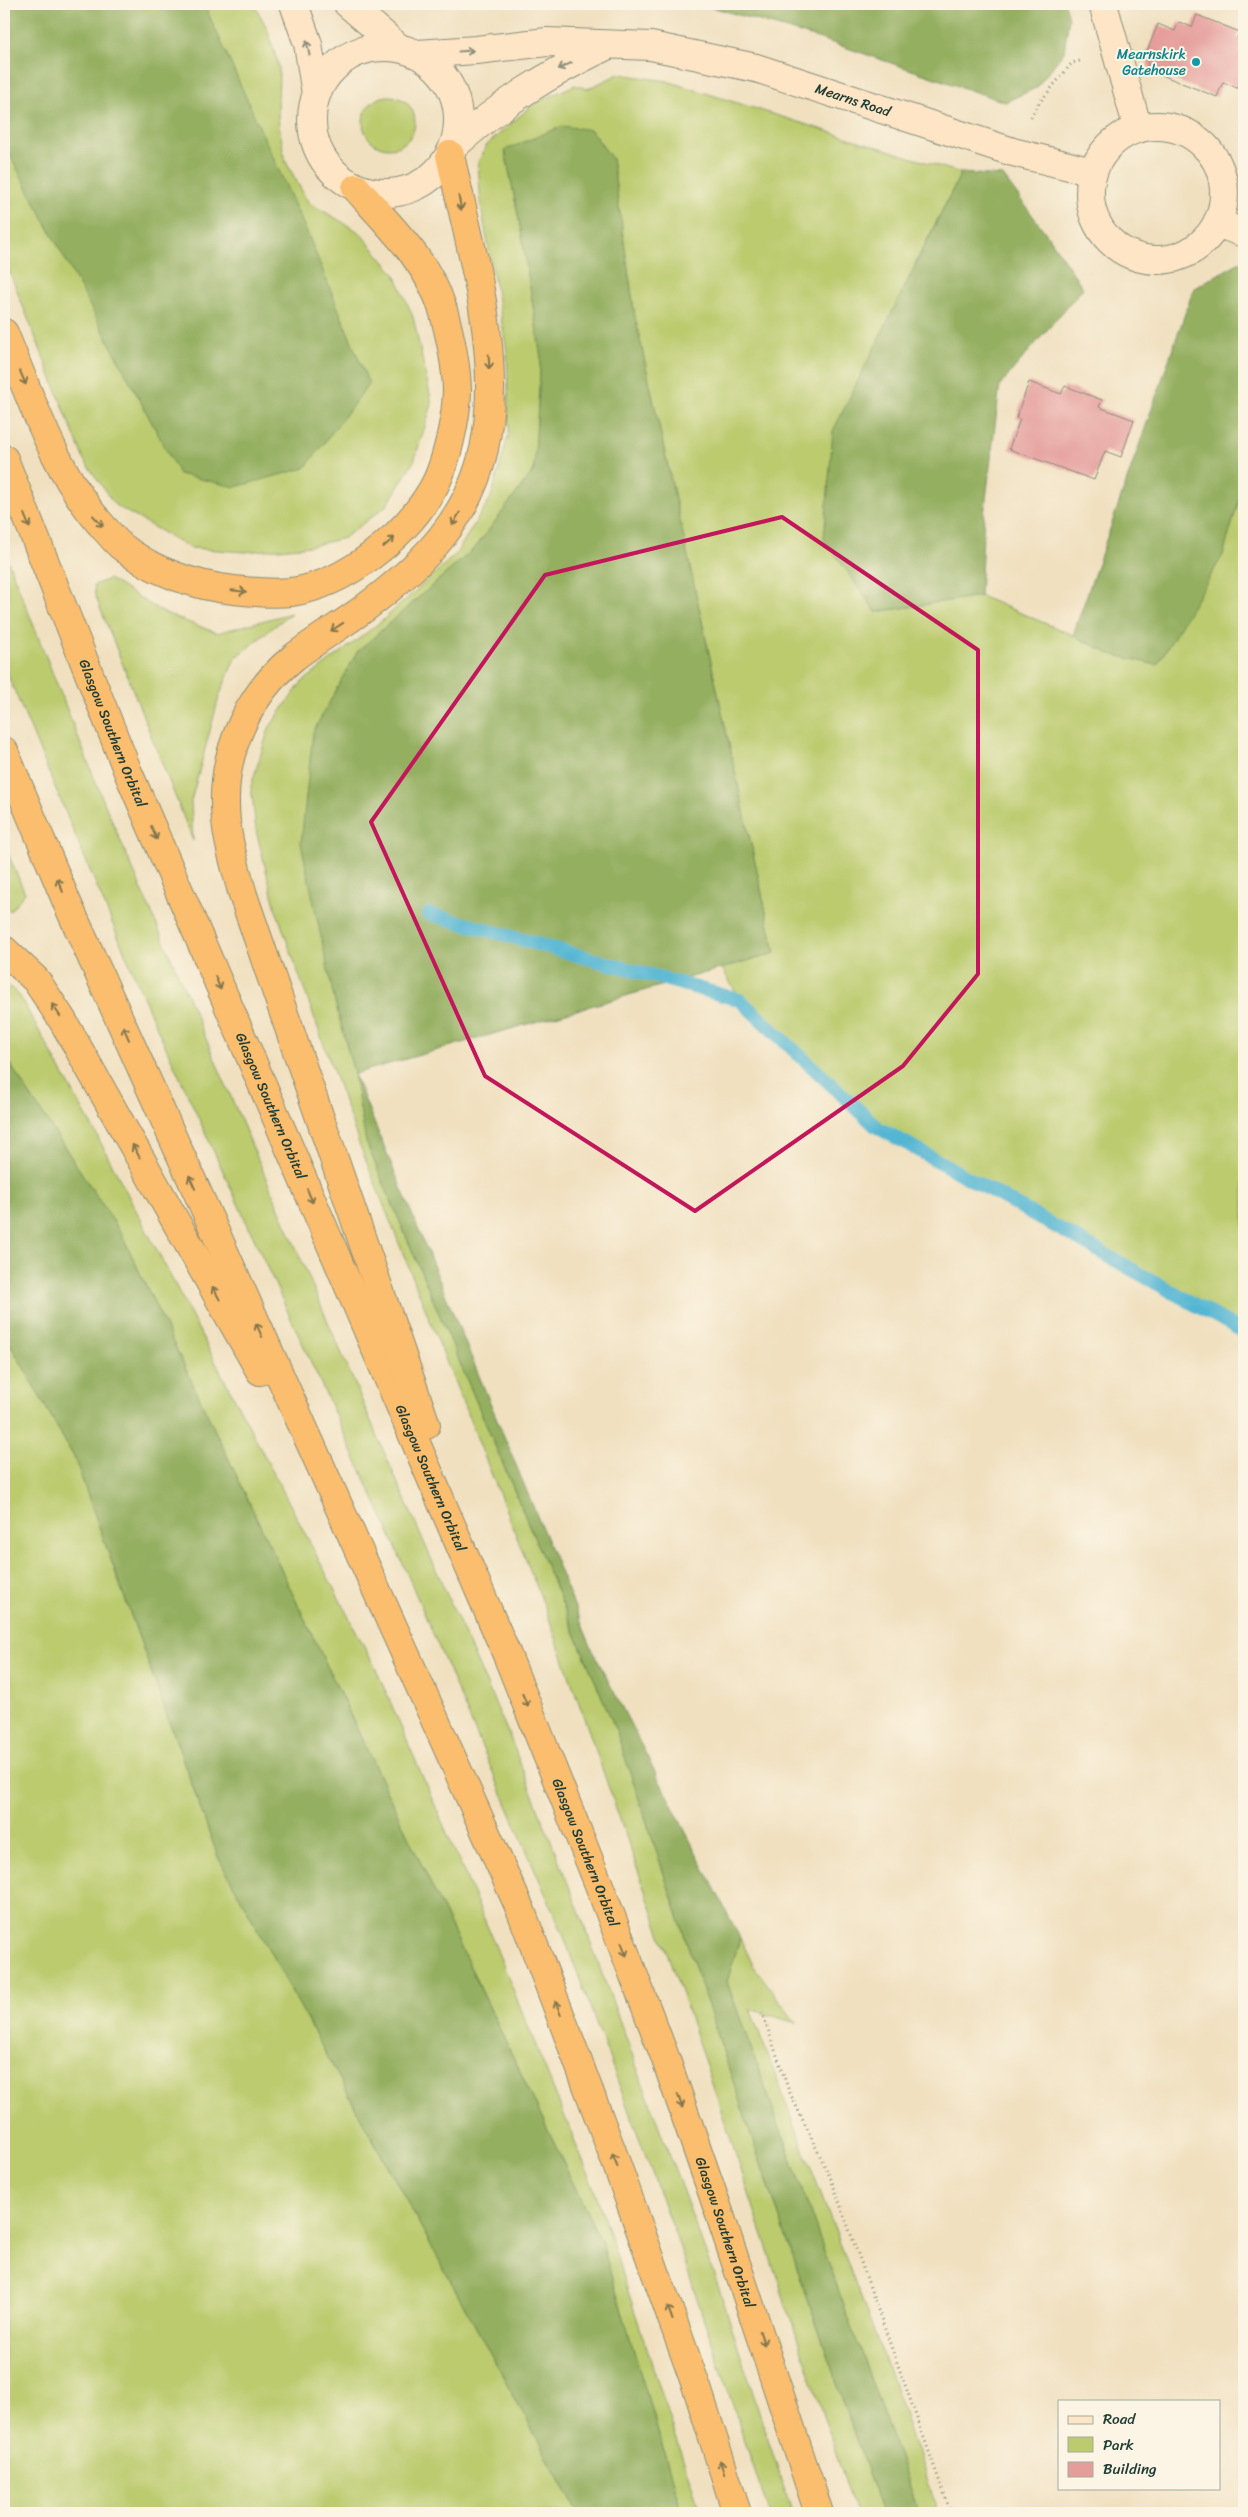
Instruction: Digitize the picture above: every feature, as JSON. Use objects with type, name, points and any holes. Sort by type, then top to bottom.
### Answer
[{"type":"highway","points":[[452,150],[489,354],[491,399],[483,450],[468,497],[452,525],[429,552],[402,578],[369,605],[291,660],[265,687],[247,713],[235,740],[227,768],[224,803],[228,839],[243,895],[507,1655]]},
{"type":"highway","points":[[4,333],[47,436],[71,485],[92,514],[121,546],[164,571],[212,588],[253,592],[292,592],[330,580],[364,562],[392,540],[433,488],[453,426],[457,390],[442,309],[431,282],[417,256],[356,188]]},
{"type":"highway","name":"Glasgow Southern Orbital","points":[[4,459],[128,772],[507,1655],[601,1890],[665,2057],[769,2358],[819,2513]]},
{"type":"highway","points":[[4,751],[68,905],[287,1394],[360,1549],[521,1911],[614,2157],[698,2391],[737,2513]]},
{"type":"highway","points":[[4,950],[36,980],[63,1021],[360,1549]]},
{"type":"street","points":[[294,4],[308,44],[316,94]]},
{"type":"street","points":[[348,4],[408,51],[432,64],[444,78],[453,93],[458,111],[458,128],[452,150],[437,172],[413,188],[400,192],[378,194],[356,188],[340,179],[326,166],[317,149],[312,131],[312,112],[316,94],[329,72],[349,56],[373,48],[408,51]]},
{"type":"street","points":[[1103,4],[1138,129]]},
{"type":"street","name":"Mearns Road","points":[[408,51],[476,50],[547,42],[651,46],[756,68],[1013,152],[1093,172]]},
{"type":"street","name":"Mearns Road","points":[[452,150],[502,106],[554,72],[609,44]]},
{"type":"street","points":[[1165,126],[1186,133],[1205,146],[1218,164],[1224,186],[1223,208],[1217,223],[1199,246],[1179,257],[1157,261],[1135,257],[1115,247],[1100,230],[1091,209],[1089,187],[1093,172],[1106,149],[1121,135],[1138,129],[1165,126]]},
{"type":"street","points":[[1217,223],[1244,233]]},
{"type":"path","points":[[1013,152],[1039,103],[1072,63],[1116,50]]},
{"type":"path","points":[[762,2012],[789,2091],[831,2179],[951,2513]]},
{"type":"highlighted area","points":[[782,517],[978,650],[978,974],[903,1066],[695,1211],[485,1076],[371,822],[545,575]]},
{"type":"green space","points":[[4,4],[254,4],[267,28],[279,67],[278,118],[285,160],[308,202],[359,232],[395,274],[413,317],[432,404],[414,461],[387,505],[344,538],[310,546],[245,552],[190,548],[115,505],[84,460],[4,258]]},
{"type":"green space","points":[[4,4],[204,4],[309,237],[369,384],[305,468],[235,487],[179,474],[4,144]]},
{"type":"green space","points":[[701,4],[1065,4],[1069,18],[1064,52],[1036,88],[1005,102],[821,39]]},
{"type":"green space","points":[[619,74],[667,81],[961,173],[915,264],[876,612],[980,596],[1073,635],[1110,654],[1223,555],[1244,482],[1244,1332],[877,1127],[740,1000],[722,968],[775,953],[635,317],[612,159],[505,151],[521,230],[541,357],[534,470],[476,547],[357,652],[334,998],[354,1073],[366,1142],[616,1730],[754,2144],[882,2513],[856,2513],[687,2009],[546,1610],[360,1146],[276,910],[256,830],[251,786],[269,728],[301,683],[383,620],[456,554],[491,497],[509,433],[507,351],[481,206],[478,162],[487,145],[533,104],[575,85],[587,89]]},
{"type":"green space","points":[[384,96],[394,96],[403,100],[411,108],[415,122],[411,136],[403,144],[394,148],[384,148],[375,144],[367,136],[363,127],[363,117],[367,108],[375,100]]},
{"type":"green space","points":[[562,126],[591,130],[612,159],[635,317],[775,953],[354,1074],[334,998],[301,843],[313,732],[357,652],[476,547],[534,470],[541,357],[521,230],[505,150]]},
{"type":"green space","points":[[961,173],[1003,176],[1048,236],[1083,288],[1000,385],[984,515],[980,596],[876,612],[824,539],[833,431]]},
{"type":"green space","points":[[1240,262],[1244,264],[1244,482],[1223,555],[1157,665],[1110,654],[1073,635],[1194,288]]},
{"type":"green space","points":[[4,551],[103,800],[388,1461],[509,1735],[580,1914],[721,2294],[792,2513],[769,2513],[680,2248],[564,1937],[386,1525],[151,1015],[4,666]]},
{"type":"green space","points":[[109,579],[164,613],[217,633],[291,613],[235,658],[219,697],[191,801],[193,841],[95,595],[94,585]]},
{"type":"green space","points":[[4,845],[25,893],[10,911],[4,907]]},
{"type":"green space","points":[[4,982],[19,995],[93,1128],[376,1669],[488,1928],[595,2191],[701,2513],[682,2513],[602,2244],[121,1233],[9,1063],[4,1062]]},
{"type":"green space","points":[[4,1062],[9,1063],[121,1233],[602,2244],[682,2513],[578,2513],[218,1857],[74,1457],[4,1333]]},
{"type":"green space","points":[[354,1075],[593,1651],[740,1938],[727,1982],[919,2513],[882,2513],[754,2144],[616,1730],[366,1142]]},
{"type":"green space","points":[[4,1333],[74,1457],[218,1857],[578,2513],[4,2513]]},
{"type":"green space","points":[[740,1938],[753,1965],[796,2023],[750,2009],[888,2368],[939,2513],[919,2513],[727,1982]]},
{"type":"building","name":"Mearnskirk Gatehouse","points":[[1197,15],[1240,32],[1237,38],[1244,40],[1244,91],[1223,82],[1217,97],[1149,70],[1146,54],[1158,24],[1175,31],[1179,22],[1192,27]]},
{"type":"building","points":[[1029,382],[1061,394],[1065,386],[1102,400],[1099,407],[1134,420],[1121,457],[1105,451],[1094,480],[1009,449],[1020,419],[1016,418]]},
{"type":"waterway","points":[[429,914],[740,1000],[877,1127],[1244,1332]]},
{"type":"place","name":"Mearnskirk Gatehouse","points":[[1196,62]]}]
